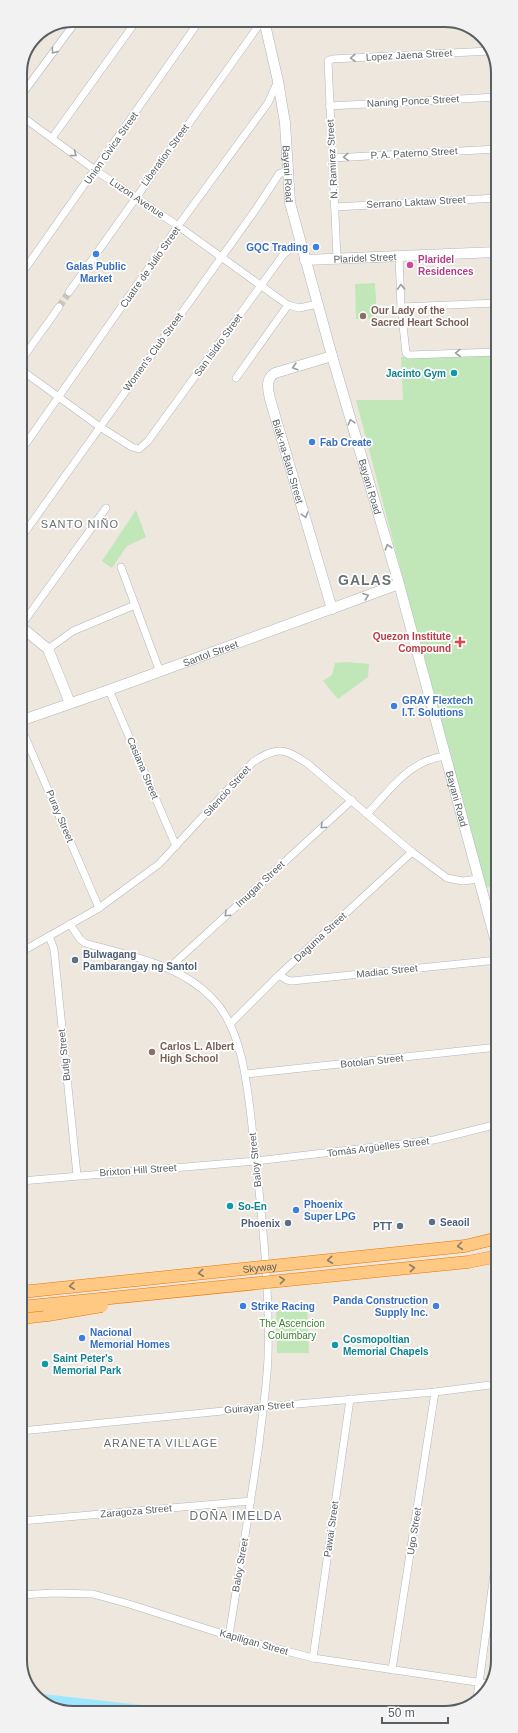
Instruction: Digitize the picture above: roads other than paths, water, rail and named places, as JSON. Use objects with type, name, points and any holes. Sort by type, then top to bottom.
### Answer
[{"type":"highway","name":"Skyway","points":[[27,1291],[465,1246],[491,1240]]},
{"type":"highway","name":"Skyway","points":[[27,1306],[468,1262],[491,1257]]},
{"type":"highway","points":[[27,1317],[220,1286]]},
{"type":"street","points":[[27,88],[72,27]]},
{"type":"street","points":[[52,138],[132,27]]},
{"type":"street","name":"Union Civica Street","points":[[27,266],[195,27]]},
{"type":"street","name":"Liberation Street","points":[[69,292],[258,27]]},
{"type":"street","name":"Bayani Road","points":[[266,27],[285,123],[290,203],[301,247],[399,584],[491,925]]},
{"type":"street","name":"Lopez Jaena Street","points":[[328,61],[339,58],[485,50]]},
{"type":"street","name":"N. Ramirez Street","points":[[328,61],[337,258]]},
{"type":"street","name":"Cuatre de Julio Street","points":[[27,442],[178,226],[268,103],[278,81]]},
{"type":"street","name":"Naning Ponce Street","points":[[329,106],[491,97]]},
{"type":"street","name":"Luzon Avenue","points":[[27,120],[288,305]]},
{"type":"street","name":"P. A. Paterno Street","points":[[332,158],[491,149]]},
{"type":"street","name":"Women's Club Street","points":[[27,530],[279,174],[288,170]]},
{"type":"street","name":"Serrano Laktaw Street","points":[[335,207],[491,198]]},
{"type":"street","name":"San Isidro Street","points":[[100,427],[132,447],[139,449],[144,446],[283,255],[290,249],[301,247]]},
{"type":"street","name":"Plaridel Street","points":[[305,260],[491,252]]},
{"type":"street","points":[[400,256],[401,307],[405,350],[409,355],[491,352]]},
{"type":"street","points":[[401,307],[491,303]]},
{"type":"street","points":[[236,378],[288,305],[299,308],[318,304]]},
{"type":"street","points":[[27,352],[59,307]]},
{"type":"street","name":"Biak-na-Bato Street","points":[[332,356],[275,373],[271,375],[267,383],[270,399],[332,609]]},
{"type":"street","points":[[27,374],[100,427]]},
{"type":"street","points":[[27,618],[106,508]]},
{"type":"street","points":[[121,567],[160,672]]},
{"type":"street","name":"Santol Street","points":[[27,718],[160,672],[399,584]]},
{"type":"street","points":[[48,650],[73,631],[135,605]]},
{"type":"street","points":[[27,631],[48,650],[70,703]]},
{"type":"street","name":"Casiana Street","points":[[109,690],[176,846]]},
{"type":"street","name":"Puray Street","points":[[27,741],[99,908]]},
{"type":"street","name":"Silencio Street","points":[[27,949],[99,908],[159,864],[253,762],[268,752],[284,751],[292,753],[352,800],[412,852],[447,878],[463,881],[478,879]]},
{"type":"street","points":[[367,814],[410,769],[424,761],[445,756]]},
{"type":"street","name":"Imugan Street","points":[[169,968],[352,800]]},
{"type":"street","name":"Daguma Street","points":[[230,1024],[279,975],[412,852]]},
{"type":"street","name":"Baloy Street","points":[[70,924],[80,939],[85,943],[169,968],[187,977],[199,986],[215,1001],[230,1024],[246,1074],[256,1161],[267,1292],[268,1358],[264,1407],[251,1501],[229,1636]]},
{"type":"street","name":"Butig Street","points":[[49,936],[54,949],[76,1175]]},
{"type":"street","name":"Madiac Street","points":[[279,975],[292,981],[491,961]]},
{"type":"street","name":"Botolan Street","points":[[246,1074],[491,1048]]},
{"type":"street","name":"Tomás Argüelles Street","points":[[256,1161],[434,1140],[491,1126]]},
{"type":"street","name":"Brixton Hill Street","points":[[27,1180],[76,1175],[256,1161]]},
{"type":"street","name":"Guirayan Street","points":[[27,1430],[435,1392],[491,1385]]},
{"type":"street","name":"Ugo Street","points":[[392,1670],[435,1392]]},
{"type":"street","name":"Pawai Street","points":[[313,1658],[350,1399]]},
{"type":"street","name":"Zaragoza Street","points":[[27,1520],[251,1501]]},
{"type":"street","name":"Kapiligan Street","points":[[27,1595],[53,1593],[93,1594],[229,1636],[313,1658],[485,1684]]},
{"type":"street","points":[[478,1691],[491,1604]]},
{"type":"water","points":[[43,1694],[143,1706],[70,1706],[56,1702]]},
{"type":"tunnel","points":[[59,307],[69,292]]},
{"type":"place","name":"GQC Trading","points":[[316,247]]},
{"type":"place","name":"Galas Public Market","points":[[96,254]]},
{"type":"place","name":"Plaridel Residences","points":[[410,265]]},
{"type":"place","name":"Our Lady of the Sacred Heart School","points":[[363,316]]},
{"type":"place","name":"Jacinto Gym","points":[[454,373]]},
{"type":"place","name":"Fab Create","points":[[312,442]]},
{"type":"place","name":"Quezon Institute Compound","points":[[460,642]]},
{"type":"place","name":"GRAY Flextech I.T. Solutions","points":[[394,706]]},
{"type":"place","name":"Bulwagang Pambarangay ng Santol","points":[[75,960]]},
{"type":"place","name":"Carlos L. Albert High School","points":[[152,1052]]},
{"type":"place","name":"So-En","points":[[230,1206]]},
{"type":"place","name":"Phoenix Super LPG","points":[[296,1210]]},
{"type":"place","name":"Seaoil","points":[[432,1222]]},
{"type":"place","name":"Phoenix","points":[[288,1223]]},
{"type":"place","name":"PTT","points":[[400,1226]]},
{"type":"place","name":"Strike Racing","points":[[243,1306]]},
{"type":"place","name":"Panda Construction Supply Inc.","points":[[436,1306]]},
{"type":"place","name":"Nacional Memorial Homes","points":[[82,1338]]},
{"type":"place","name":"Cosmopoltian Memorial Chapels","points":[[335,1345]]},
{"type":"place","name":"Saint Peter's Memorial Park","points":[[45,1364]]},
{"type":"district","name":"SANTO NIÑO","points":[[80,524]]},
{"type":"district","name":"GALAS","points":[[365,580]]},
{"type":"district","name":"ARANETA VILLAGE","points":[[161,1443]]},
{"type":"district","name":"DOÑA IMELDA","points":[[236,1516]]},
{"type":"park label","name":"The Ascencion Columbary","points":[[292,1328]]}]
